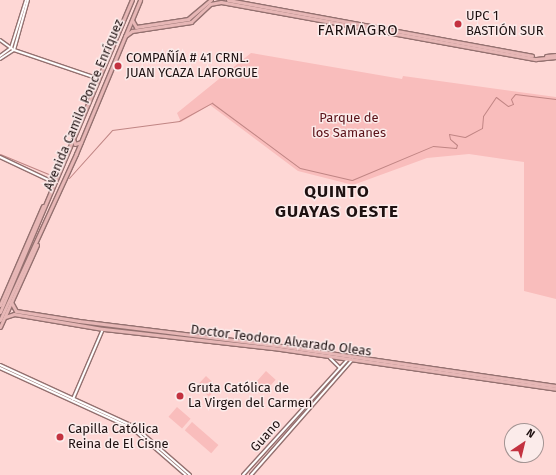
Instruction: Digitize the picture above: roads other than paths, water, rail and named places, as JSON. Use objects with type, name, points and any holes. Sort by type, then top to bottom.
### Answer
[{"type":"main road","name":"Avenida Camilo Ponce Enríquez","points":[[0,305],[56,183],[132,0]]},
{"type":"main road","name":"Avenida Camilo Ponce Enríquez","points":[[0,320],[76,154],[140,0]]},
{"type":"main road","points":[[132,20],[136,26],[188,19],[211,0]]},
{"type":"main road","points":[[228,0],[536,57],[556,56]]},
{"type":"main road","points":[[125,36],[135,30],[191,22],[210,4],[221,2],[536,59],[556,56]]},
{"type":"main road","points":[[73,139],[76,144],[81,142]]},
{"type":"main road","points":[[68,151],[72,150],[76,154]]},
{"type":"main road","name":"Avenida Camilo Ponce Enríquez","points":[[0,326],[7,295],[49,198]]},
{"type":"main road","name":"Avenida Camilo Ponce Enríquez","points":[[3,314],[11,302],[46,219]]},
{"type":"main road","points":[[7,295],[8,286],[14,278]]},
{"type":"main road","name":"Doctor Teodoro Alvarado Oleas","points":[[11,302],[16,311],[348,358]]},
{"type":"main road","name":"Doctor Teodoro Alvarado Oleas","points":[[3,314],[14,314],[103,328],[353,358],[556,386]]},
{"type":"main road","name":"Doctor Teodoro Alvarado Oleas","points":[[353,358],[556,389]]},
{"type":"street","points":[[0,59],[12,49],[27,0]]},
{"type":"street","points":[[0,40],[12,49],[98,79]]},
{"type":"street","points":[[0,56],[12,49]]},
{"type":"street","points":[[0,157],[56,183]]},
{"type":"street","points":[[73,399],[103,328]]},
{"type":"street","points":[[327,356],[334,360],[340,368]]},
{"type":"street","name":"Guano","points":[[243,475],[348,358]]},
{"type":"street","name":"Guano","points":[[251,475],[353,358]]},
{"type":"street","points":[[0,365],[140,430],[190,475]]},
{"type":"street","points":[[0,368],[133,429],[186,475]]},
{"type":"waterway","points":[[69,178],[112,130],[179,121],[212,103],[300,168],[352,180],[433,146],[456,148],[457,145],[450,139],[449,134],[465,137],[482,128],[483,116],[496,97],[508,106],[513,104],[511,99],[515,94],[556,99]]},
{"type":"waterway","points":[[0,154],[53,176]]},
{"type":"place","name":"UPC 1 BASTIÓN SUR","points":[[458,24]]},
{"type":"place","name":"COMPAÑÍA # 41 CRNL. JUAN YCAZA LAFORGUE","points":[[118,66]]},
{"type":"place","name":"Gruta Católica de La Virgen del Carmen","points":[[180,396]]},
{"type":"place","name":"Capilla Católica Reina de El Cisne","points":[[60,437]]},
{"type":"district","name":"FARMAGRO","points":[[358,31]]},
{"type":"district","name":"QUINTO GUAYAS OESTE","points":[[337,202]]},
{"type":"park label","name":"Parque de los Samanes","points":[[349,126]]}]
